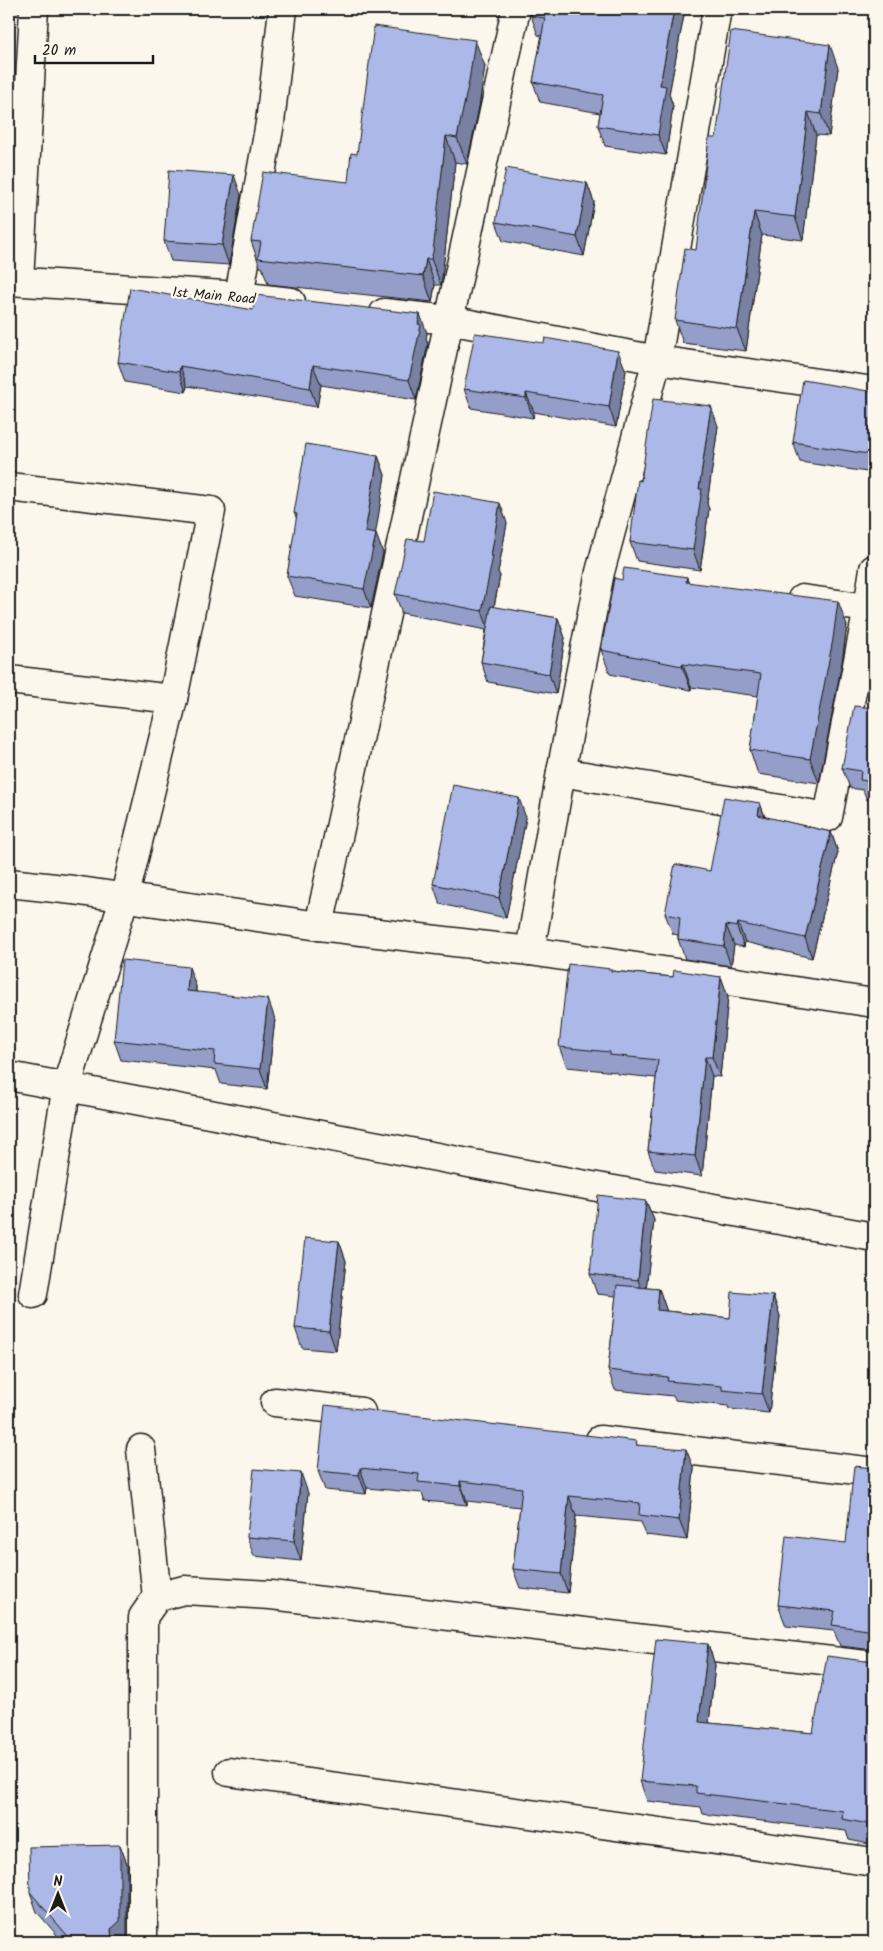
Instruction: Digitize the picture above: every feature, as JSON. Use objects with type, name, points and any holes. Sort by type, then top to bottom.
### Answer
[{"type":"street","points":[[14,281],[34,9]]},
{"type":"street","points":[[239,296],[270,123],[283,9]]},
{"type":"street","points":[[319,926],[516,9]]},
{"type":"street","points":[[530,951],[561,772],[610,574],[657,360],[717,9]]},
{"type":"street","name":"1st Main Road","points":[[14,281],[239,296],[315,305]]},
{"type":"street","points":[[363,310],[449,320],[657,360],[874,391]]},
{"type":"street","points":[[9,487],[211,512],[173,699],[124,899],[66,1086],[34,1294]]},
{"type":"street","points":[[561,772],[828,817],[871,609],[874,568]]},
{"type":"street","points":[[778,596],[871,609]]},
{"type":"street","points":[[9,680],[173,699]]},
{"type":"street","points":[[9,883],[73,890],[124,899],[319,926],[530,951],[874,1003]]},
{"type":"street","points":[[9,1076],[542,1178],[874,1236]]},
{"type":"street","points":[[275,1402],[384,1414]]},
{"type":"street","points":[[580,1437],[874,1472]]},
{"type":"street","points":[[142,1449],[157,1597]]},
{"type":"street","points":[[143,1942],[143,1617],[157,1597],[184,1590],[271,1595],[874,1666]]},
{"type":"street","points":[[228,1772],[874,1862]]},
{"type":"building","points":[[532,9],[674,9],[660,85],[666,86],[658,135],[598,126],[603,95],[533,82],[545,18],[531,16]]},
{"type":"building","points":[[374,26],[475,40],[469,81],[457,138],[446,136],[433,252],[431,259],[426,259],[423,276],[258,258],[261,242],[251,241],[263,172],[348,182],[351,153],[357,154]]},
{"type":"building","points":[[731,31],[830,45],[821,114],[808,112],[795,217],[754,212],[737,329],[675,320],[685,248],[696,250],[709,138],[716,138]]},
{"type":"building","points":[[506,168],[587,183],[577,237],[496,222]]},
{"type":"building","points":[[169,170],[234,175],[222,245],[164,241]]},
{"type":"building","points":[[130,288],[253,310],[255,295],[420,314],[418,324],[421,325],[409,380],[313,365],[310,388],[180,366],[179,372],[118,362]]},
{"type":"building","points":[[475,333],[544,343],[545,338],[618,351],[609,407],[526,393],[526,398],[464,389]]},
{"type":"building","points":[[803,380],[874,392],[874,455],[793,442]]},
{"type":"building","points":[[653,399],[711,406],[699,489],[702,489],[693,550],[630,542],[638,480],[641,481]]},
{"type":"building","points":[[306,444],[378,456],[365,532],[376,534],[364,589],[287,576],[297,514],[294,513]]},
{"type":"building","points":[[433,491],[500,503],[491,556],[493,556],[482,611],[395,594],[407,539],[424,541]]},
{"type":"building","points":[[624,568],[687,577],[686,582],[838,601],[833,639],[810,759],[750,750],[761,674],[683,664],[682,666],[601,650],[614,578],[622,580]]},
{"type":"building","points":[[491,606],[558,618],[549,674],[481,662]]},
{"type":"building","points":[[854,706],[874,708],[874,782],[860,780],[861,771],[842,768]]},
{"type":"building","points":[[453,785],[519,798],[499,898],[433,884]]},
{"type":"building","points":[[724,797],[760,803],[758,815],[831,832],[805,938],[738,923],[737,927],[726,925],[724,946],[678,939],[680,917],[665,914],[675,864],[710,871]]},
{"type":"building","points":[[122,960],[189,967],[187,991],[268,999],[260,1069],[214,1064],[215,1051],[114,1040]]},
{"type":"building","points":[[568,964],[611,969],[611,971],[673,977],[674,970],[721,977],[712,1057],[705,1057],[695,1156],[648,1151],[658,1060],[610,1055],[610,1052],[559,1047]]},
{"type":"building","points":[[598,1195],[646,1201],[638,1280],[590,1274]]},
{"type":"building","points":[[305,1238],[339,1241],[329,1331],[295,1328]]},
{"type":"building","points":[[617,1285],[659,1289],[657,1310],[730,1318],[732,1292],[773,1296],[762,1394],[722,1390],[722,1386],[667,1381],[668,1377],[608,1370]]},
{"type":"building","points":[[325,1405],[637,1441],[636,1445],[686,1449],[679,1520],[639,1515],[640,1503],[569,1496],[561,1574],[513,1569],[522,1488],[460,1481],[460,1486],[418,1482],[419,1474],[360,1468],[359,1475],[318,1471]]},
{"type":"building","points":[[854,1466],[874,1468],[874,1632],[832,1625],[835,1611],[778,1605],[786,1536],[846,1543]]},
{"type":"building","points":[[254,1469],[301,1473],[294,1541],[247,1537]]},
{"type":"building","points":[[656,1639],[708,1644],[699,1722],[813,1733],[827,1656],[865,1661],[874,1658],[874,1825],[842,1819],[843,1811],[696,1793],[696,1786],[640,1781]]},
{"type":"building","points":[[120,1845],[120,1921],[111,1929],[112,1942],[73,1942],[30,1892],[29,1847]]}]
